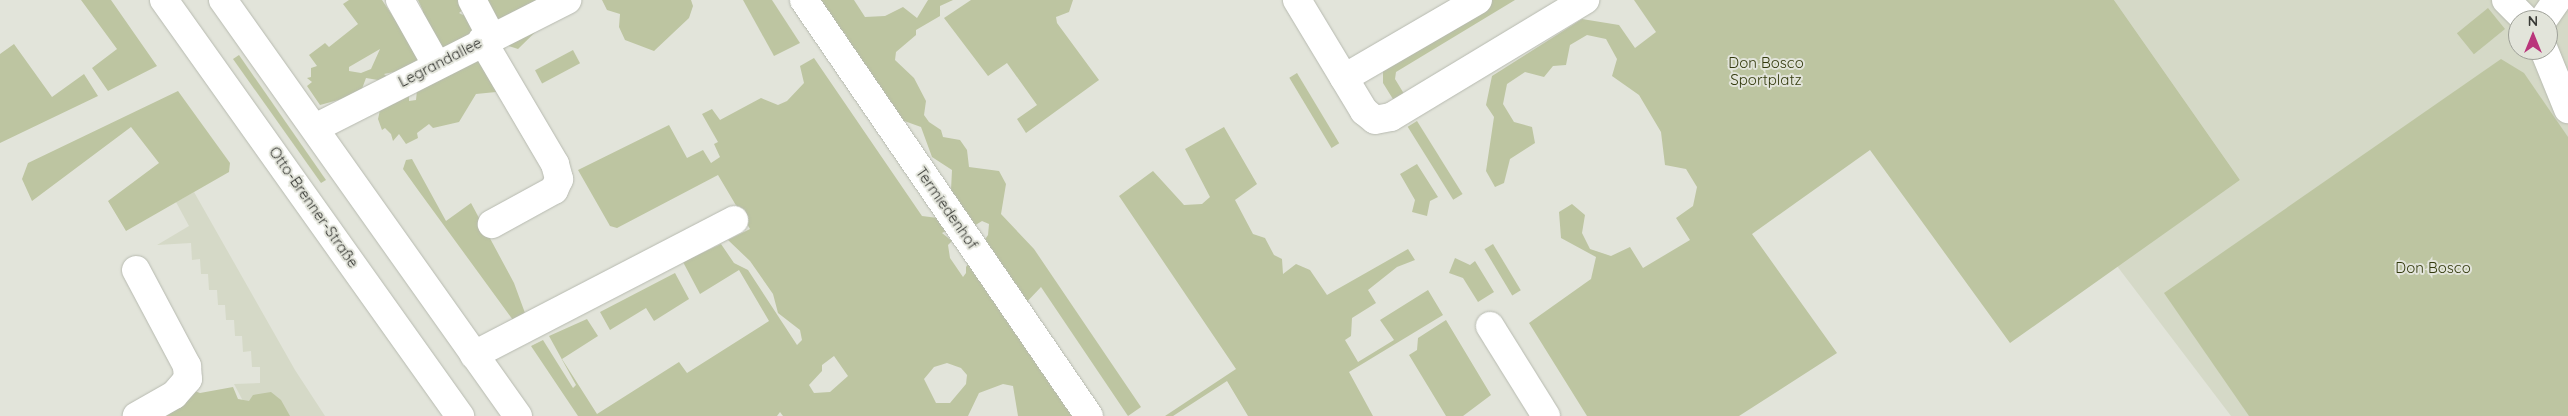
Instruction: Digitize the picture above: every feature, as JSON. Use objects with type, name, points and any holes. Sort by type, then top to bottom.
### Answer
[{"type":"street","name":"Otto-Brenner-Straße","points":[[164,0],[460,416]]},
{"type":"street","points":[[223,0],[518,416]]},
{"type":"street","points":[[400,0],[436,64]]},
{"type":"street","points":[[472,0],[487,38],[555,164],[559,179],[554,190],[492,224]]},
{"type":"street","name":"Legrandallee","points":[[315,128],[487,38],[567,0]]},
{"type":"street","name":"Termiedenhof","points":[[804,0],[1089,416]]},
{"type":"street","points":[[1297,0],[1368,115],[1380,120],[1585,0]]},
{"type":"street","points":[[1344,78],[1478,0]]},
{"type":"street","points":[[2506,0],[2516,10]]},
{"type":"street","points":[[2548,60],[2568,109]]},
{"type":"street","points":[[474,355],[734,220]]},
{"type":"street","points":[[136,270],[187,366],[188,380],[174,395],[137,416]]},
{"type":"street","points":[[1490,326],[1546,416]]},
{"type":"shaded area","points":[[2114,0],[2568,0],[2568,416],[2231,416],[2117,266],[2240,180]]},
{"type":"shaded area","points":[[194,192],[295,370],[325,416],[251,416],[234,384],[260,383],[260,367],[252,367],[251,351],[243,352],[242,336],[235,336],[234,320],[226,320],[225,305],[218,305],[217,290],[209,290],[208,274],[201,274],[200,259],[192,260],[191,243],[157,245],[189,226],[176,202]]},
{"type":"green space","points":[[81,0],[111,0],[157,66],[108,91],[92,68],[117,49]]},
{"type":"green space","points":[[349,0],[382,0],[396,21],[417,24],[423,11],[418,0],[462,0],[466,7],[459,13],[463,15],[475,12],[475,0],[568,0],[518,49],[506,45],[502,50],[384,74],[409,95],[409,101],[416,100],[417,90],[482,56],[503,82],[496,92],[476,94],[459,122],[433,128],[429,124],[417,133],[418,138],[406,144],[399,134],[393,141],[391,134],[385,128],[382,130],[378,119],[380,110],[377,109],[385,87],[378,80],[366,78],[360,94],[320,105],[307,86],[312,82],[307,78],[311,77],[311,68],[317,66],[309,55],[325,43],[329,47],[358,24],[343,4]],"holes":[[[380,49],[371,69],[361,73],[349,71],[349,67]]]},
{"type":"green space","points":[[602,0],[691,0],[693,6],[689,18],[654,51],[625,40],[619,27],[620,14],[607,10]]},
{"type":"green space","points":[[743,0],[772,0],[800,43],[774,56]]},
{"type":"green space","points":[[820,0],[854,0],[865,17],[885,16],[903,7],[917,18],[928,0],[953,0],[940,6],[940,16],[916,30],[916,35],[896,52],[895,60],[914,78],[926,101],[924,115],[929,122],[941,130],[943,137],[960,140],[967,150],[969,167],[999,171],[1006,184],[1001,214],[1034,249],[1141,407],[1128,416],[1041,287],[1022,307],[1075,416],[1018,416],[1013,386],[1003,384],[979,393],[968,416],[783,416],[780,412],[777,416],[578,416],[531,346],[543,340],[573,388],[576,385],[549,336],[587,319],[598,336],[562,359],[597,414],[679,362],[687,373],[769,321],[739,270],[700,294],[683,262],[721,244],[734,263],[748,270],[797,345],[802,340],[800,330],[778,313],[773,294],[750,261],[728,240],[750,229],[718,175],[617,228],[610,226],[578,170],[669,125],[687,158],[703,150],[711,163],[720,157],[714,144],[718,142],[702,114],[712,109],[720,120],[761,98],[778,105],[787,101],[804,83],[800,66],[814,58],[922,216],[938,218],[946,231],[942,233],[952,241],[948,245],[950,258],[963,277],[966,273],[966,267],[988,235],[989,224],[982,221],[974,226],[951,190],[952,170],[932,157],[921,127],[896,118],[845,39],[846,34],[836,32]],"holes":[[[834,356],[848,376],[830,392],[814,393],[809,385],[822,371],[822,365]],[[947,363],[961,368],[967,375],[966,384],[950,403],[936,403],[924,379],[934,367]]]},
{"type":"green space","points":[[971,0],[1073,0],[1069,12],[1056,17],[1057,23],[1099,80],[1026,133],[1017,119],[1037,105],[1007,63],[988,76],[944,18]]},
{"type":"green space","points":[[1492,0],[1515,0],[1396,72],[1395,79],[1406,97],[1396,104],[1383,83],[1383,70]]},
{"type":"green space","name":"Don Bosco Sportplatz","points":[[1634,0],[2114,0],[2240,180],[2010,343],[1870,150],[1752,234],[1837,353],[1739,416],[1587,416],[1529,323],[1591,279],[1596,257],[1561,238],[1559,212],[1572,204],[1585,215],[1582,233],[1590,249],[1611,256],[1630,247],[1643,268],[1690,240],[1676,218],[1693,206],[1697,187],[1686,169],[1665,165],[1661,132],[1639,95],[1612,76],[1617,59],[1606,39],[1587,35],[1570,45],[1566,65],[1553,66],[1544,77],[1525,72],[1507,84],[1503,104],[1514,122],[1532,127],[1535,143],[1510,159],[1504,183],[1495,187],[1486,171],[1494,117],[1486,105],[1492,76],[1582,19],[1619,25],[1635,48],[1656,32]]},
{"type":"green space","points":[[2488,8],[2505,29],[2474,54],[2457,33]]},
{"type":"green space","points":[[14,44],[52,97],[84,74],[98,96],[0,143],[0,54]]},
{"type":"green space","points":[[573,50],[580,63],[542,83],[535,70]]},
{"type":"green space","points":[[239,55],[326,180],[321,183],[233,59]]},
{"type":"green space","name":"Don Bosco","points":[[2501,59],[2524,73],[2568,137],[2568,416],[2249,416],[2164,293]]},
{"type":"green space","points":[[1297,73],[1339,143],[1332,148],[1289,78]]},
{"type":"green space","points":[[178,91],[230,163],[229,172],[126,231],[108,201],[159,163],[131,127],[32,201],[22,179],[28,163]]},
{"type":"green space","points":[[1417,121],[1463,194],[1453,200],[1408,127]]},
{"type":"green space","points":[[1224,127],[1257,184],[1235,200],[1253,234],[1265,238],[1274,255],[1282,259],[1283,274],[1296,264],[1310,270],[1327,295],[1408,249],[1415,260],[1397,267],[1368,290],[1376,303],[1352,318],[1351,336],[1345,340],[1358,362],[1394,340],[1380,320],[1428,290],[1443,315],[1349,372],[1373,416],[1248,416],[1227,381],[1173,416],[1165,416],[1236,369],[1119,196],[1153,171],[1184,205],[1202,204],[1210,197],[1185,149]]},
{"type":"green space","points":[[412,159],[446,221],[471,203],[514,283],[525,313],[513,320],[403,169],[406,160]]},
{"type":"green space","points":[[1417,164],[1438,197],[1430,201],[1427,216],[1412,212],[1415,200],[1400,174]]},
{"type":"green space","points":[[1493,244],[1521,290],[1512,295],[1484,249]]},
{"type":"green space","points":[[1455,258],[1470,265],[1475,261],[1494,292],[1478,302],[1463,278],[1449,273]]},
{"type":"green space","points":[[675,273],[689,299],[654,321],[646,308],[610,330],[600,312]]},
{"type":"green space","points":[[1446,320],[1491,395],[1463,416],[1446,416],[1409,355],[1417,350],[1418,338]]},
{"type":"green space","points":[[181,386],[200,393],[233,387],[238,399],[249,401],[253,395],[271,392],[281,400],[290,416],[147,416]]}]
